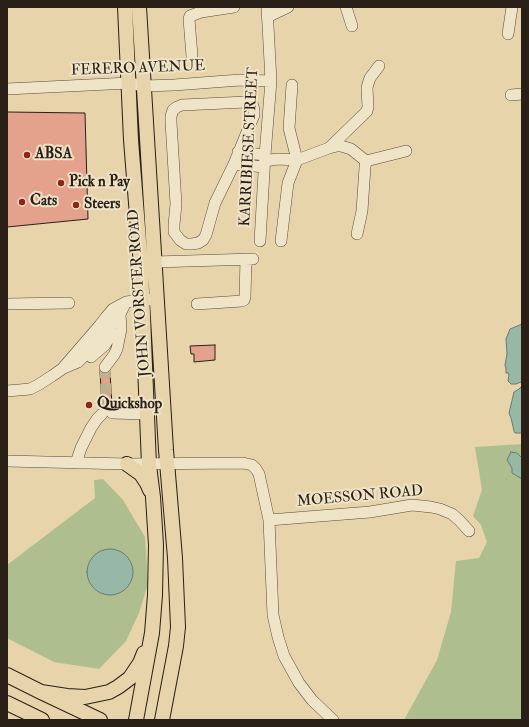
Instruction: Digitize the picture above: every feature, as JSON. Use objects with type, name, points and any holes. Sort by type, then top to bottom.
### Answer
[{"type":"main road","name":"JOHN VORSTER ROAD","points":[[125,7],[132,140],[141,266],[149,464],[156,545],[156,595],[152,633],[136,720]]},
{"type":"main road","name":"JOHN VORSTER ROAD","points":[[139,7],[167,464],[175,558],[178,627],[174,659],[162,720]]},
{"type":"main road","points":[[127,464],[141,474],[153,497]]},
{"type":"main road","points":[[40,692],[85,697],[109,692],[130,678],[140,663],[152,633]]},
{"type":"main road","points":[[174,659],[172,715],[174,720]]},
{"type":"main road","points":[[7,675],[100,720]]},
{"type":"main road","points":[[7,703],[41,720]]},
{"type":"street","points":[[192,56],[190,16],[201,12],[234,7]]},
{"type":"street","points":[[267,12],[288,7]]},
{"type":"street","points":[[346,7],[352,26]]},
{"type":"street","points":[[508,34],[512,7]]},
{"type":"street","name":"KARRIBIESE STREET","points":[[260,241],[271,81],[267,12]]},
{"type":"street","points":[[329,148],[367,110],[368,84],[370,78],[379,66]]},
{"type":"street","name":"FERERO AVENUE","points":[[7,89],[129,84],[144,86],[174,85],[240,80],[271,81]]},
{"type":"street","points":[[281,241],[288,183],[297,160],[289,128],[292,85]]},
{"type":"street","points":[[251,103],[254,110],[254,115],[234,164],[215,203],[206,235],[203,240],[198,243],[186,244],[180,240],[174,232],[176,204],[171,116],[173,110],[182,105],[251,103]]},
{"type":"street","points":[[234,164],[277,159],[297,160],[337,146],[351,149],[366,161]]},
{"type":"street","points":[[366,161],[406,151]]},
{"type":"street","points":[[238,152],[265,161]]},
{"type":"street","points":[[357,234],[362,211],[366,161]]},
{"type":"street","points":[[155,262],[250,259],[244,300],[197,304]]},
{"type":"street","points":[[62,369],[113,309],[126,302],[157,300]]},
{"type":"street","points":[[78,362],[110,327],[120,314],[126,302]]},
{"type":"street","points":[[7,304],[69,303]]},
{"type":"street","points":[[105,367],[117,349],[121,334],[120,314]]},
{"type":"street","points":[[7,391],[30,389],[62,369],[91,357],[105,345],[110,334],[110,327]]},
{"type":"street","points":[[105,345],[114,355]]},
{"type":"street","points":[[76,463],[88,433],[97,419],[107,414],[148,414]]},
{"type":"street","points":[[7,460],[127,464],[243,463],[252,465],[258,474],[269,520],[273,615],[282,650],[298,683],[312,700],[333,720]]},
{"type":"street","name":"MOESSON ROAD","points":[[269,520],[370,512],[412,505],[440,509],[452,514],[469,531]]},
{"type":"green space","points":[[522,444],[522,720],[404,720],[437,660],[451,612],[456,561],[479,558],[487,542],[481,525],[473,516],[482,490],[475,447]]},
{"type":"green space","points":[[103,479],[123,500],[145,537],[148,584],[139,613],[126,641],[99,669],[54,662],[7,638],[7,565],[95,498],[94,480]]},
{"type":"shaded area","points":[[522,324],[522,382],[511,384],[508,381],[509,374],[506,373],[505,365],[507,354],[506,339],[510,329]]},
{"type":"shaded area","points":[[522,386],[522,433],[515,433],[509,413],[514,392]]},
{"type":"shaded area","points":[[511,452],[517,453],[522,458],[522,479],[512,473],[512,468],[507,460]]},
{"type":"shaded area","points":[[115,549],[119,550],[129,559],[132,563],[132,581],[123,591],[115,595],[105,595],[97,591],[88,581],[87,567],[91,559],[101,550]]},
{"type":"building","points":[[7,112],[85,113],[88,219],[7,227]]},
{"type":"building","points":[[215,345],[215,360],[194,362],[194,354],[191,354],[190,346]]},
{"type":"building","points":[[100,371],[105,374],[110,372],[112,406],[107,409],[102,407]]},
{"type":"tunnel","points":[[105,367],[107,413]]},
{"type":"place","name":"ABSA","points":[[27,155]]},
{"type":"place","name":"Pick n Pay","points":[[61,183]]},
{"type":"place","name":"Cats","points":[[22,202]]},
{"type":"place","name":"Steers","points":[[76,205]]},
{"type":"place","name":"Quickshop","points":[[89,405]]}]
